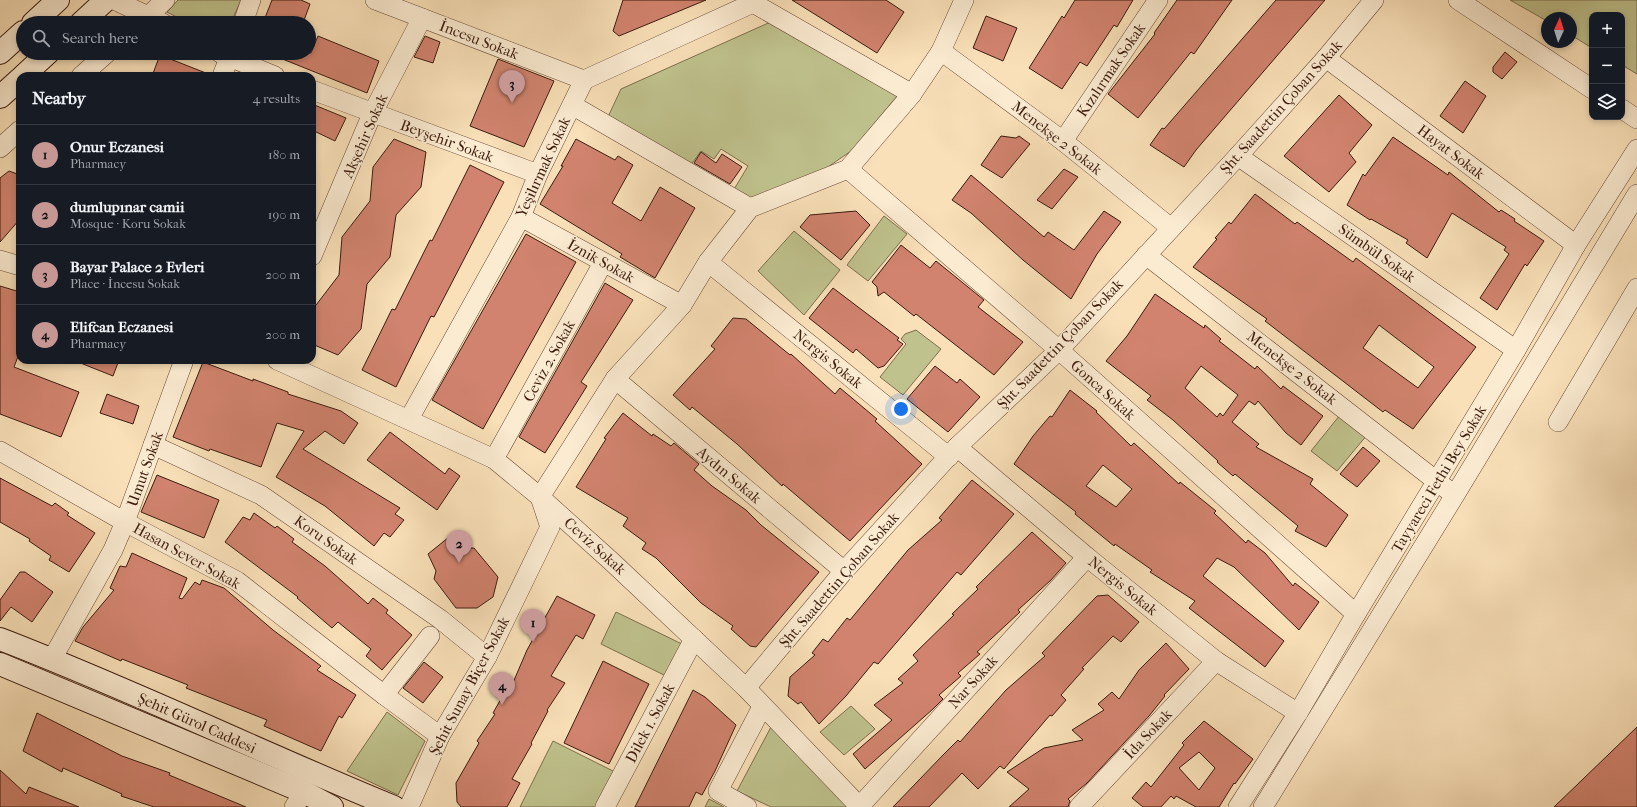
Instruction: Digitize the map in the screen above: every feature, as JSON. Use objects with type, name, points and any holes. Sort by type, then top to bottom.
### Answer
[{"type":"main road","points":[[41,16],[58,0]]},
{"type":"main road","points":[[89,16],[106,0]]},
{"type":"main road","points":[[0,53],[16,38]]},
{"type":"main road","points":[[27,72],[40,60]]},
{"type":"main road","points":[[0,97],[16,83]]},
{"type":"main road","name":"Şehit Gürol Caddesi","points":[[0,639],[52,659],[327,780],[394,807]]},
{"type":"main road","name":"Şehit Gürol Caddesi","points":[[0,664],[299,800],[332,807]]},
{"type":"street","points":[[114,0],[142,16]]},
{"type":"street","points":[[154,16],[165,0]]},
{"type":"street","points":[[246,16],[252,0]]},
{"type":"street","name":"İncesu Sokak","points":[[375,0],[584,80]]},
{"type":"street","points":[[540,497],[615,379],[682,305],[708,262],[750,208],[848,169],[912,94],[941,51],[964,0]]},
{"type":"street","name":"Kızılırmak Sokak","points":[[1063,141],[1158,0]]},
{"type":"street","name":"Şht. Saadettin Çoban Sokak","points":[[746,688],[844,571],[953,452],[1059,350],[1238,156],[1326,58],[1374,0]]},
{"type":"street","points":[[1458,0],[1589,87]]},
{"type":"street","points":[[584,80],[754,2],[912,94]]},
{"type":"street","name":"Akşehir Sokak","points":[[316,247],[372,114],[422,18]]},
{"type":"street","name":"Menekşe 2 Sokak","points":[[941,51],[1063,141],[1171,228]]},
{"type":"street","name":"Hayat Sokak","points":[[1326,58],[1576,245]]},
{"type":"street","points":[[87,72],[100,60]]},
{"type":"street","points":[[223,72],[226,60]]},
{"type":"street","points":[[238,60],[266,72]]},
{"type":"street","name":"Yeşilırmak Sokak","points":[[409,420],[521,217],[538,174],[584,80]]},
{"type":"street","name":"Beyşehir Sokak","points":[[316,92],[372,114],[538,174]]},
{"type":"street","points":[[572,105],[750,208]]},
{"type":"street","points":[[1625,111],[1637,119]]},
{"type":"street","points":[[0,148],[16,134]]},
{"type":"street","name":"Tayyareci Fethi Bey Sokak","points":[[1238,807],[1298,713],[1356,614],[1516,350],[1576,245],[1637,149]]},
{"type":"street","name":"Sümbül Sokak","points":[[1238,156],[1516,350]]},
{"type":"street","name":"Gonca Sokak","points":[[848,169],[1059,350],[1356,614]]},
{"type":"street","name":"Tayyareci Fethi Bey Sokak","points":[[1263,807],[1456,495],[1637,194]]},
{"type":"street","name":"İznik Sokak","points":[[521,217],[682,305]]},
{"type":"street","name":"Menekşe 2 Sokak","points":[[1146,255],[1437,482],[1456,495]]},
{"type":"street","points":[[0,260],[16,265]]},
{"type":"street","name":"Nergis Sokak","points":[[708,262],[953,452],[1216,661],[1298,713]]},
{"type":"street","name":"Ceviz 2. Sokak","points":[[494,459],[603,263]]},
{"type":"street","points":[[1558,422],[1637,288]]},
{"type":"street","name":"Umut Sokak","points":[[52,659],[113,550],[125,522],[183,364]]},
{"type":"street","name":"Ceviz Sokak","points":[[286,364],[494,459],[540,497],[746,688],[762,707],[859,807]]},
{"type":"street","name":"Aydın Sokak","points":[[615,379],[844,571]]},
{"type":"street","name":"Koru Sokak","points":[[153,445],[262,495],[440,619],[487,657]]},
{"type":"street","name":"Hasan Sever Sokak","points":[[0,452],[125,522],[237,581],[384,695],[440,736]]},
{"type":"street","name":"Şehit Sunay Biçer Sokak","points":[[409,807],[440,736],[487,657],[550,527],[540,497]]},
{"type":"street","name":"Nar Sokak","points":[[859,807],[1087,558]]},
{"type":"street","points":[[384,695],[430,636]]},
{"type":"street","name":"Dilek 1. Sokak","points":[[605,807],[694,639]]},
{"type":"street","name":"İda Sokak","points":[[1079,807],[1216,661]]},
{"type":"street","points":[[746,807],[718,791],[762,707]]},
{"type":"green space","points":[[178,0],[241,0],[234,16],[175,16],[167,12]]},
{"type":"green space","points":[[1510,0],[1637,0],[1637,74],[1625,67],[1625,12],[1589,12],[1589,46],[1577,39],[1577,12],[1541,12],[1541,18]]},
{"type":"green space","points":[[775,20],[898,95],[851,151],[815,176],[748,200],[733,191],[748,166],[721,149],[714,159],[701,151],[690,166],[607,119],[621,89]]},
{"type":"green space","points":[[884,216],[907,234],[868,281],[847,265]]},
{"type":"green space","points":[[794,231],[840,270],[804,315],[758,271]]},
{"type":"green space","points":[[916,330],[941,349],[903,395],[880,377],[906,344],[901,339],[905,334]]},
{"type":"green space","points":[[1340,415],[1367,435],[1337,471],[1311,451]]},
{"type":"green space","points":[[616,612],[682,644],[666,676],[601,644]]},
{"type":"green space","points":[[851,706],[875,729],[844,755],[820,732]]},
{"type":"green space","points":[[387,712],[425,741],[398,795],[347,771]]},
{"type":"green space","points":[[771,727],[847,806],[846,807],[771,807],[737,791]]},
{"type":"green space","points":[[553,741],[615,772],[597,807],[520,807]]},
{"type":"green space","points":[[709,799],[724,807],[705,807]]},
{"type":"building","points":[[272,0],[301,0],[310,4],[306,16],[266,16]]},
{"type":"building","points":[[623,0],[706,0],[619,36],[613,31]]},
{"type":"building","points":[[792,0],[886,0],[904,12],[877,53]]},
{"type":"building","points":[[1075,0],[1133,0],[1117,27],[1114,25],[1087,66],[1080,62],[1062,89],[1029,68],[1062,16],[1064,18]]},
{"type":"building","points":[[1177,0],[1232,0],[1194,54],[1191,52],[1138,118],[1108,94],[1155,34],[1154,33]]},
{"type":"building","points":[[1276,0],[1325,0],[1196,150],[1184,167],[1150,145],[1162,128],[1164,129]]},
{"type":"building","points":[[986,16],[1017,28],[1003,61],[973,48]]},
{"type":"building","points":[[318,36],[379,61],[367,93],[285,60],[316,60],[316,41]]},
{"type":"building","points":[[425,36],[440,42],[433,63],[414,57]]},
{"type":"building","points":[[1505,52],[1517,62],[1502,79],[1493,72],[1493,67]]},
{"type":"building","points":[[498,59],[554,81],[524,147],[470,126]]},
{"type":"building","points":[[158,60],[173,60],[203,72],[154,72]]},
{"type":"building","points":[[1465,81],[1486,96],[1463,133],[1440,116]]},
{"type":"building","points":[[1339,95],[1372,125],[1349,153],[1356,162],[1329,192],[1284,156]]},
{"type":"building","points":[[316,106],[346,118],[335,141],[316,132]]},
{"type":"building","points":[[1001,136],[1016,138],[1019,136],[1030,144],[1002,178],[981,165]]},
{"type":"building","points":[[1393,137],[1448,175],[1449,172],[1499,212],[1501,210],[1515,219],[1514,221],[1544,241],[1527,266],[1525,264],[1497,310],[1480,298],[1509,254],[1504,250],[1506,247],[1452,213],[1427,258],[1406,243],[1408,240],[1371,219],[1370,220],[1347,205],[1363,174],[1365,176]]},
{"type":"building","points":[[394,139],[426,152],[421,187],[396,215],[390,257],[367,284],[361,329],[338,355],[316,346],[316,305],[339,275],[342,237],[370,201],[373,167]]},
{"type":"building","points":[[576,139],[615,160],[618,156],[633,165],[612,203],[641,221],[660,187],[695,208],[655,278],[620,257],[622,254],[540,204],[563,166],[561,166]]},
{"type":"building","points":[[701,152],[716,163],[722,154],[742,167],[730,184],[694,163]]},
{"type":"building","points":[[470,165],[504,182],[434,317],[431,316],[396,387],[362,370],[392,309],[395,310]]},
{"type":"building","points":[[1064,169],[1078,177],[1052,209],[1037,200]]},
{"type":"building","points":[[9,171],[16,174],[16,224],[0,242],[0,178]]},
{"type":"building","points":[[971,175],[1044,237],[1048,232],[1074,250],[1104,211],[1121,222],[1097,254],[1071,299],[1023,260],[971,213],[952,200]]},
{"type":"building","points":[[1255,194],[1295,224],[1297,222],[1353,262],[1356,258],[1476,347],[1413,429],[1385,410],[1383,412],[1265,321],[1267,319],[1193,267],[1217,239],[1215,238],[1229,222],[1231,224]],"holes":[[[1379,325],[1434,367],[1418,388],[1363,348]]]},
{"type":"building","points":[[856,211],[870,225],[841,260],[800,227],[810,215]]},
{"type":"building","points":[[526,234],[576,262],[483,429],[432,400]]},
{"type":"building","points":[[901,245],[930,268],[936,261],[984,300],[978,307],[1023,342],[994,375],[916,314],[914,316],[884,292],[878,296],[877,287],[872,282]]},
{"type":"building","points":[[605,283],[633,300],[581,382],[587,386],[545,453],[519,437]]},
{"type":"building","points":[[0,286],[16,291],[16,362],[14,367],[79,392],[61,437],[0,414]]},
{"type":"building","points":[[833,288],[899,338],[897,340],[903,344],[884,366],[878,368],[856,349],[853,353],[809,318]]},
{"type":"building","points":[[1155,294],[1204,328],[1205,325],[1221,339],[1219,341],[1255,369],[1257,366],[1281,389],[1283,386],[1323,416],[1301,445],[1286,433],[1258,401],[1255,405],[1249,401],[1232,422],[1259,444],[1256,447],[1313,479],[1310,484],[1348,515],[1326,547],[1295,531],[1298,526],[1235,474],[1233,476],[1173,420],[1147,400],[1151,396],[1106,361],[1127,336]],"holes":[[[1201,366],[1238,395],[1223,416],[1220,413],[1217,417],[1185,388]]]},
{"type":"building","points":[[733,318],[746,319],[790,355],[791,354],[835,394],[840,388],[877,419],[875,421],[922,464],[850,541],[783,484],[782,486],[737,444],[692,407],[690,410],[673,395],[715,349],[711,346]]},
{"type":"building","points":[[83,364],[118,364],[113,376]]},
{"type":"building","points":[[202,364],[208,364],[253,381],[253,379],[288,392],[288,394],[341,411],[358,423],[344,444],[325,431],[303,449],[400,508],[395,514],[404,520],[390,537],[384,533],[374,546],[325,506],[276,477],[304,431],[277,423],[261,467],[210,449],[209,451],[173,437]]},
{"type":"building","points":[[935,366],[957,383],[960,379],[980,397],[948,432],[907,399]]},
{"type":"building","points":[[1070,390],[1097,411],[1096,412],[1131,446],[1134,443],[1179,484],[1180,482],[1216,511],[1214,513],[1246,543],[1248,540],[1265,553],[1293,586],[1295,583],[1319,602],[1299,630],[1234,567],[1217,558],[1203,576],[1284,641],[1265,667],[1189,608],[1195,601],[1150,572],[1152,570],[1115,544],[1114,546],[1075,514],[1076,512],[1014,464],[1033,436],[1050,416],[1052,417]],"holes":[[[1103,465],[1132,489],[1116,507],[1086,486]]]},
{"type":"building","points":[[107,394],[139,406],[133,424],[100,413]]},
{"type":"building","points":[[623,413],[652,436],[653,434],[671,446],[674,443],[699,464],[694,470],[712,486],[746,510],[761,525],[819,572],[756,647],[750,646],[731,629],[733,626],[701,603],[656,558],[642,549],[646,543],[623,526],[628,518],[576,487],[606,439],[604,438]]},
{"type":"building","points":[[390,432],[445,474],[449,468],[460,476],[437,510],[367,460]]},
{"type":"building","points":[[1363,447],[1380,461],[1357,487],[1340,474]]},
{"type":"building","points":[[157,475],[219,500],[204,538],[141,512]]},
{"type":"building","points":[[0,478],[52,506],[55,503],[69,513],[67,515],[95,533],[69,572],[49,560],[51,556],[29,541],[30,539],[0,522]]},
{"type":"building","points":[[972,480],[1014,514],[961,575],[957,572],[878,664],[874,662],[846,696],[819,724],[801,702],[798,704],[788,696],[790,677],[815,655],[812,653],[823,639],[828,642],[847,618],[850,620],[908,550],[942,520],[939,518]]},
{"type":"building","points":[[254,513],[275,528],[277,526],[294,539],[292,542],[325,566],[368,604],[373,598],[388,610],[386,613],[412,635],[382,670],[366,656],[371,649],[338,622],[332,628],[297,598],[298,597],[225,542],[243,517],[250,520]]},
{"type":"building","points":[[1032,532],[1066,563],[1051,580],[1018,610],[1020,612],[977,652],[980,654],[958,673],[961,676],[939,695],[943,699],[865,769],[853,754],[892,720],[874,705],[903,683],[898,679],[918,661],[913,655],[954,615],[952,614],[978,589],[976,587]]},
{"type":"building","points":[[454,533],[464,548],[474,548],[498,577],[493,597],[477,608],[456,608],[434,579],[436,571],[428,554]]},
{"type":"building","points":[[132,553],[187,578],[179,598],[182,599],[195,582],[200,585],[202,580],[224,588],[273,630],[321,666],[317,670],[356,695],[342,718],[339,716],[321,751],[264,726],[267,720],[186,688],[188,685],[122,659],[121,661],[75,641],[83,627],[114,590],[110,588],[120,566],[126,567]]},
{"type":"building","points":[[20,572],[25,572],[53,592],[32,622],[11,607],[0,621],[0,600]]},
{"type":"building","points":[[1108,595],[1139,622],[1121,642],[1113,636],[1082,668],[1084,669],[1061,695],[1066,700],[1052,716],[1050,715],[1004,769],[1000,766],[978,789],[962,773],[929,807],[893,807],[958,740],[960,742],[1006,690],[1045,656],[1042,653],[1097,596]]},
{"type":"building","points":[[557,596],[595,615],[583,639],[576,635],[551,676],[565,683],[547,710],[548,711],[531,743],[532,744],[512,779],[520,783],[507,807],[461,807],[457,802],[456,783],[479,743],[477,741],[495,714],[493,713],[506,690],[509,692],[527,650]]},
{"type":"building","points":[[1166,643],[1189,669],[1164,695],[1165,696],[1149,716],[1087,783],[1068,799],[1070,801],[1068,807],[1009,807],[1029,789],[1007,772],[1044,748],[1083,740],[1072,730],[1104,710],[1098,704],[1112,692],[1119,699],[1139,670]]},
{"type":"building","points":[[603,661],[649,684],[609,764],[564,743]]},
{"type":"building","points":[[424,662],[443,677],[423,703],[403,688]]},
{"type":"building","points":[[693,690],[705,697],[736,725],[715,771],[702,795],[696,792],[689,807],[635,807]]},
{"type":"building","points":[[37,713],[122,756],[170,773],[169,775],[246,807],[154,807],[121,796],[122,794],[63,768],[62,772],[23,751]]},
{"type":"building","points":[[1204,721],[1253,759],[1235,784],[1234,783],[1219,807],[1196,807],[1176,796],[1174,799],[1171,796],[1161,807],[1143,807],[1132,798],[1146,782],[1151,787],[1184,745],[1182,743]],"holes":[[[1199,752],[1215,768],[1199,790],[1179,768]]]},
{"type":"building","points":[[1637,727],[1637,807],[1554,807]]},
{"type":"building","points":[[0,770],[26,794],[29,787],[79,807],[0,807]]},
{"type":"place","name":"Bayar Palace 2 Evleri","points":[[512,103]]},
{"type":"place","name":"dumlupınar camii","points":[[459,563]]},
{"type":"place","name":"Onur Eczanesi","points":[[533,642]]},
{"type":"place","name":"Elifcan Eczanesi","points":[[502,705]]}]
